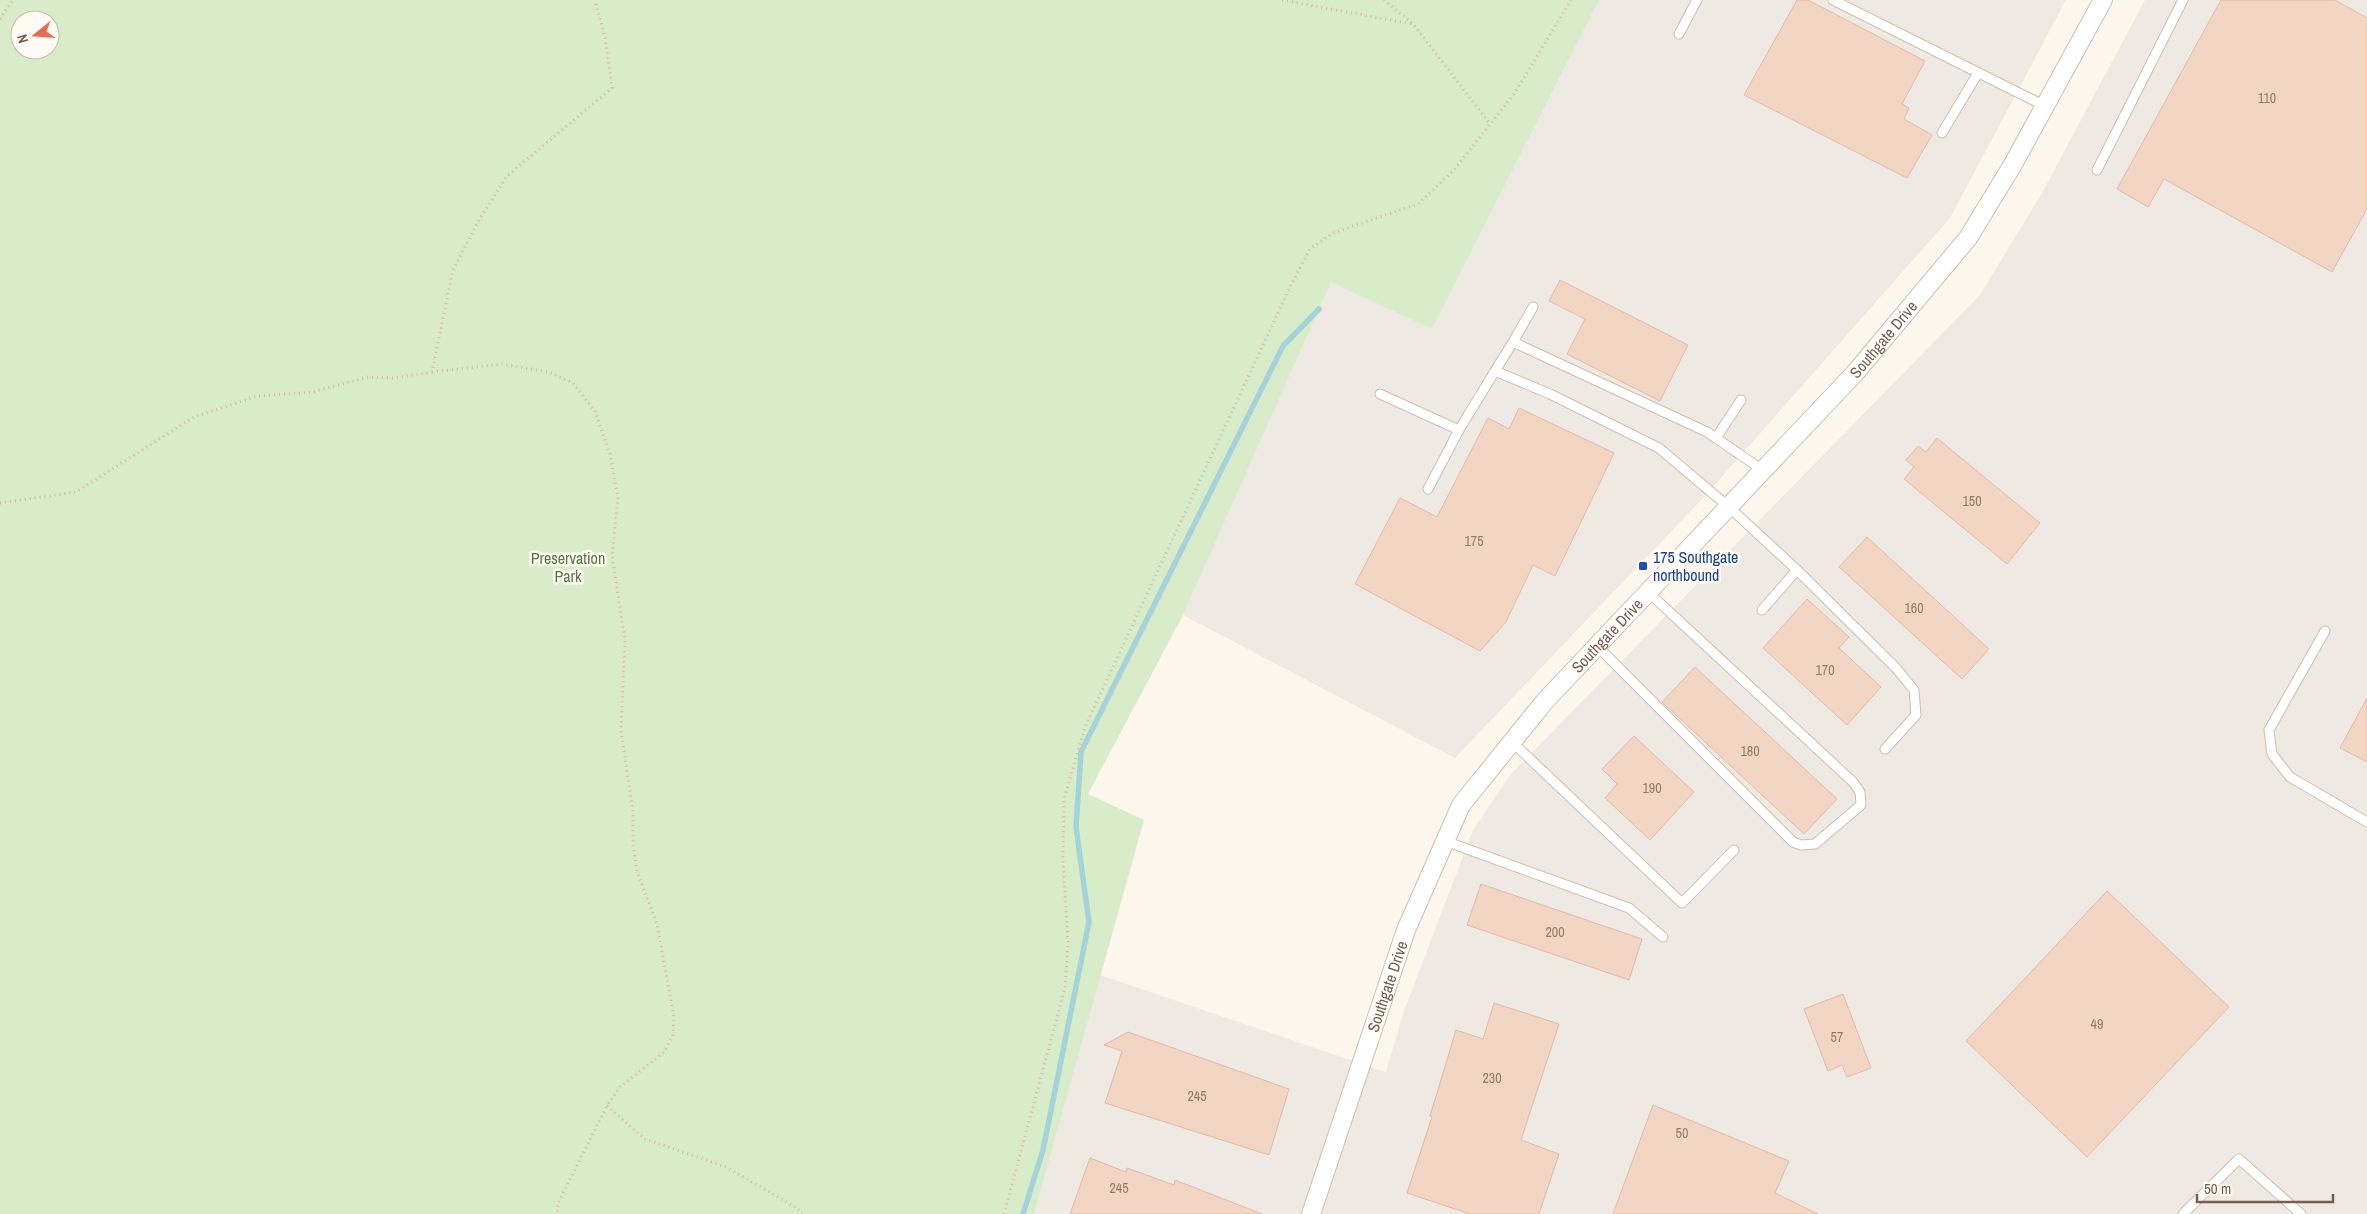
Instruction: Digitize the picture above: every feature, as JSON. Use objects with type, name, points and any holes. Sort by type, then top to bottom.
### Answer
[{"type":"street","name":"Southgate Drive","points":[[1311,1214],[1406,930],[1461,805],[1545,701],[1730,508],[1855,373],[1968,238],[2045,106],[2103,0]]},
{"type":"lane","points":[[1679,34],[1697,0]]},
{"type":"lane","points":[[1833,0],[2045,106]]},
{"type":"lane","points":[[2097,170],[2183,0]]},
{"type":"lane","points":[[1942,133],[1978,72]]},
{"type":"lane","points":[[1428,488],[1459,430],[1533,307]]},
{"type":"lane","points":[[1513,342],[1707,432],[1764,472]]},
{"type":"lane","points":[[1495,371],[1550,394],[1659,448],[1730,508],[1798,570],[1896,668],[1914,690],[1916,715],[1885,749]]},
{"type":"lane","points":[[1380,394],[1459,430]]},
{"type":"lane","points":[[1716,438],[1741,400]]},
{"type":"lane","points":[[1762,610],[1798,570]]},
{"type":"lane","points":[[1597,646],[1793,842],[1801,846],[1815,844],[1861,805],[1860,792],[1853,782],[1648,592]]},
{"type":"lane","points":[[2325,631],[2269,730],[2272,754],[2290,777],[2367,822]]},
{"type":"lane","points":[[1512,742],[1682,903],[1734,850]]},
{"type":"lane","points":[[1445,841],[1629,908],[1663,937]]},
{"type":"lane","points":[[2183,1214],[2239,1159],[2301,1214]]},
{"type":"path","points":[[0,19],[12,0]]},
{"type":"path","points":[[432,372],[453,270],[478,220],[507,176],[612,88],[605,36],[595,0]]},
{"type":"path","points":[[1282,0],[1414,25]]},
{"type":"path","points":[[1384,0],[1414,25],[1490,124]]},
{"type":"path","points":[[1004,1214],[1065,988],[1068,943],[1063,861],[1064,799],[1084,727],[1310,249],[1333,232],[1418,204],[1453,171],[1514,94],[1571,0]]},
{"type":"path","points":[[0,503],[76,492],[194,417],[258,396],[312,392],[368,377],[395,378],[502,364],[549,372],[572,383],[595,411],[610,454],[618,497],[612,556],[625,640],[621,731],[633,811],[633,845],[638,871],[658,924],[674,1017],[673,1035],[664,1052],[620,1087],[607,1106],[558,1203],[557,1214]]},
{"type":"path","points":[[607,1106],[645,1139],[726,1167],[797,1208],[802,1214]]},
{"type":"shaded area","points":[[1599,0],[2066,0],[1950,218],[1704,497],[1455,758],[1183,615],[1331,281],[1432,329]]},
{"type":"shaded area","points":[[2145,0],[2367,0],[2367,1214],[1034,1214],[1100,975],[1386,1072],[1404,1011],[1473,830],[1511,774],[1980,295],[2042,193]]},
{"type":"green space","name":"Preservation Park","points":[[0,0],[1599,0],[1432,329],[1331,282],[1183,615],[1088,794],[1144,820],[1034,1214],[0,1214]]},
{"type":"building","points":[[1797,0],[1808,0],[1925,61],[1902,104],[1909,108],[1904,119],[1932,135],[1907,178],[1744,95]]},
{"type":"building","points":[[2221,0],[2335,0],[2367,18],[2367,209],[2332,272],[2164,179],[2148,207],[2117,189]]},
{"type":"building","points":[[1560,280],[1688,345],[1660,401],[1567,354],[1585,319],[1549,301]]},
{"type":"building","points":[[1519,408],[1614,453],[1555,576],[1533,565],[1506,622],[1480,651],[1355,584],[1400,498],[1437,517],[1488,418],[1509,429]]},
{"type":"building","points":[[1937,438],[2040,523],[2007,564],[1904,479],[1914,467],[1906,460],[1918,446],[1926,452]]},
{"type":"building","points":[[1867,537],[1989,649],[1962,679],[1839,567]]},
{"type":"building","points":[[1807,599],[1849,637],[1839,648],[1881,687],[1847,725],[1763,648]]},
{"type":"building","points":[[1695,667],[1837,799],[1804,834],[1662,702]]},
{"type":"building","points":[[2367,698],[2367,762],[2340,748]]},
{"type":"building","points":[[1634,736],[1694,792],[1650,840],[1605,798],[1617,784],[1602,769]]},
{"type":"building","points":[[1481,884],[1642,939],[1629,980],[1467,925]]},
{"type":"building","points":[[2107,891],[2229,1007],[2087,1157],[1966,1041]]},
{"type":"building","points":[[1843,994],[1871,1068],[1847,1077],[1842,1065],[1828,1071],[1804,1009]]},
{"type":"building","points":[[1494,1003],[1559,1024],[1521,1140],[1559,1154],[1539,1214],[1470,1214],[1407,1193],[1432,1117],[1430,1116],[1456,1030],[1483,1039]]},
{"type":"building","points":[[1128,1032],[1289,1089],[1269,1155],[1105,1103],[1122,1051],[1104,1045]]},
{"type":"building","points":[[1653,1105],[1789,1161],[1775,1193],[1818,1214],[1613,1214]]},
{"type":"building","points":[[1090,1158],[1126,1172],[1127,1168],[1174,1185],[1175,1180],[1262,1214],[1070,1214]]},
{"type":"waterway","points":[[1023,1214],[1043,1150],[1089,922],[1076,827],[1081,752],[1283,346],[1319,309]]},
{"type":"place","name":"175 Southgate northbound","points":[[1643,566]]}]
